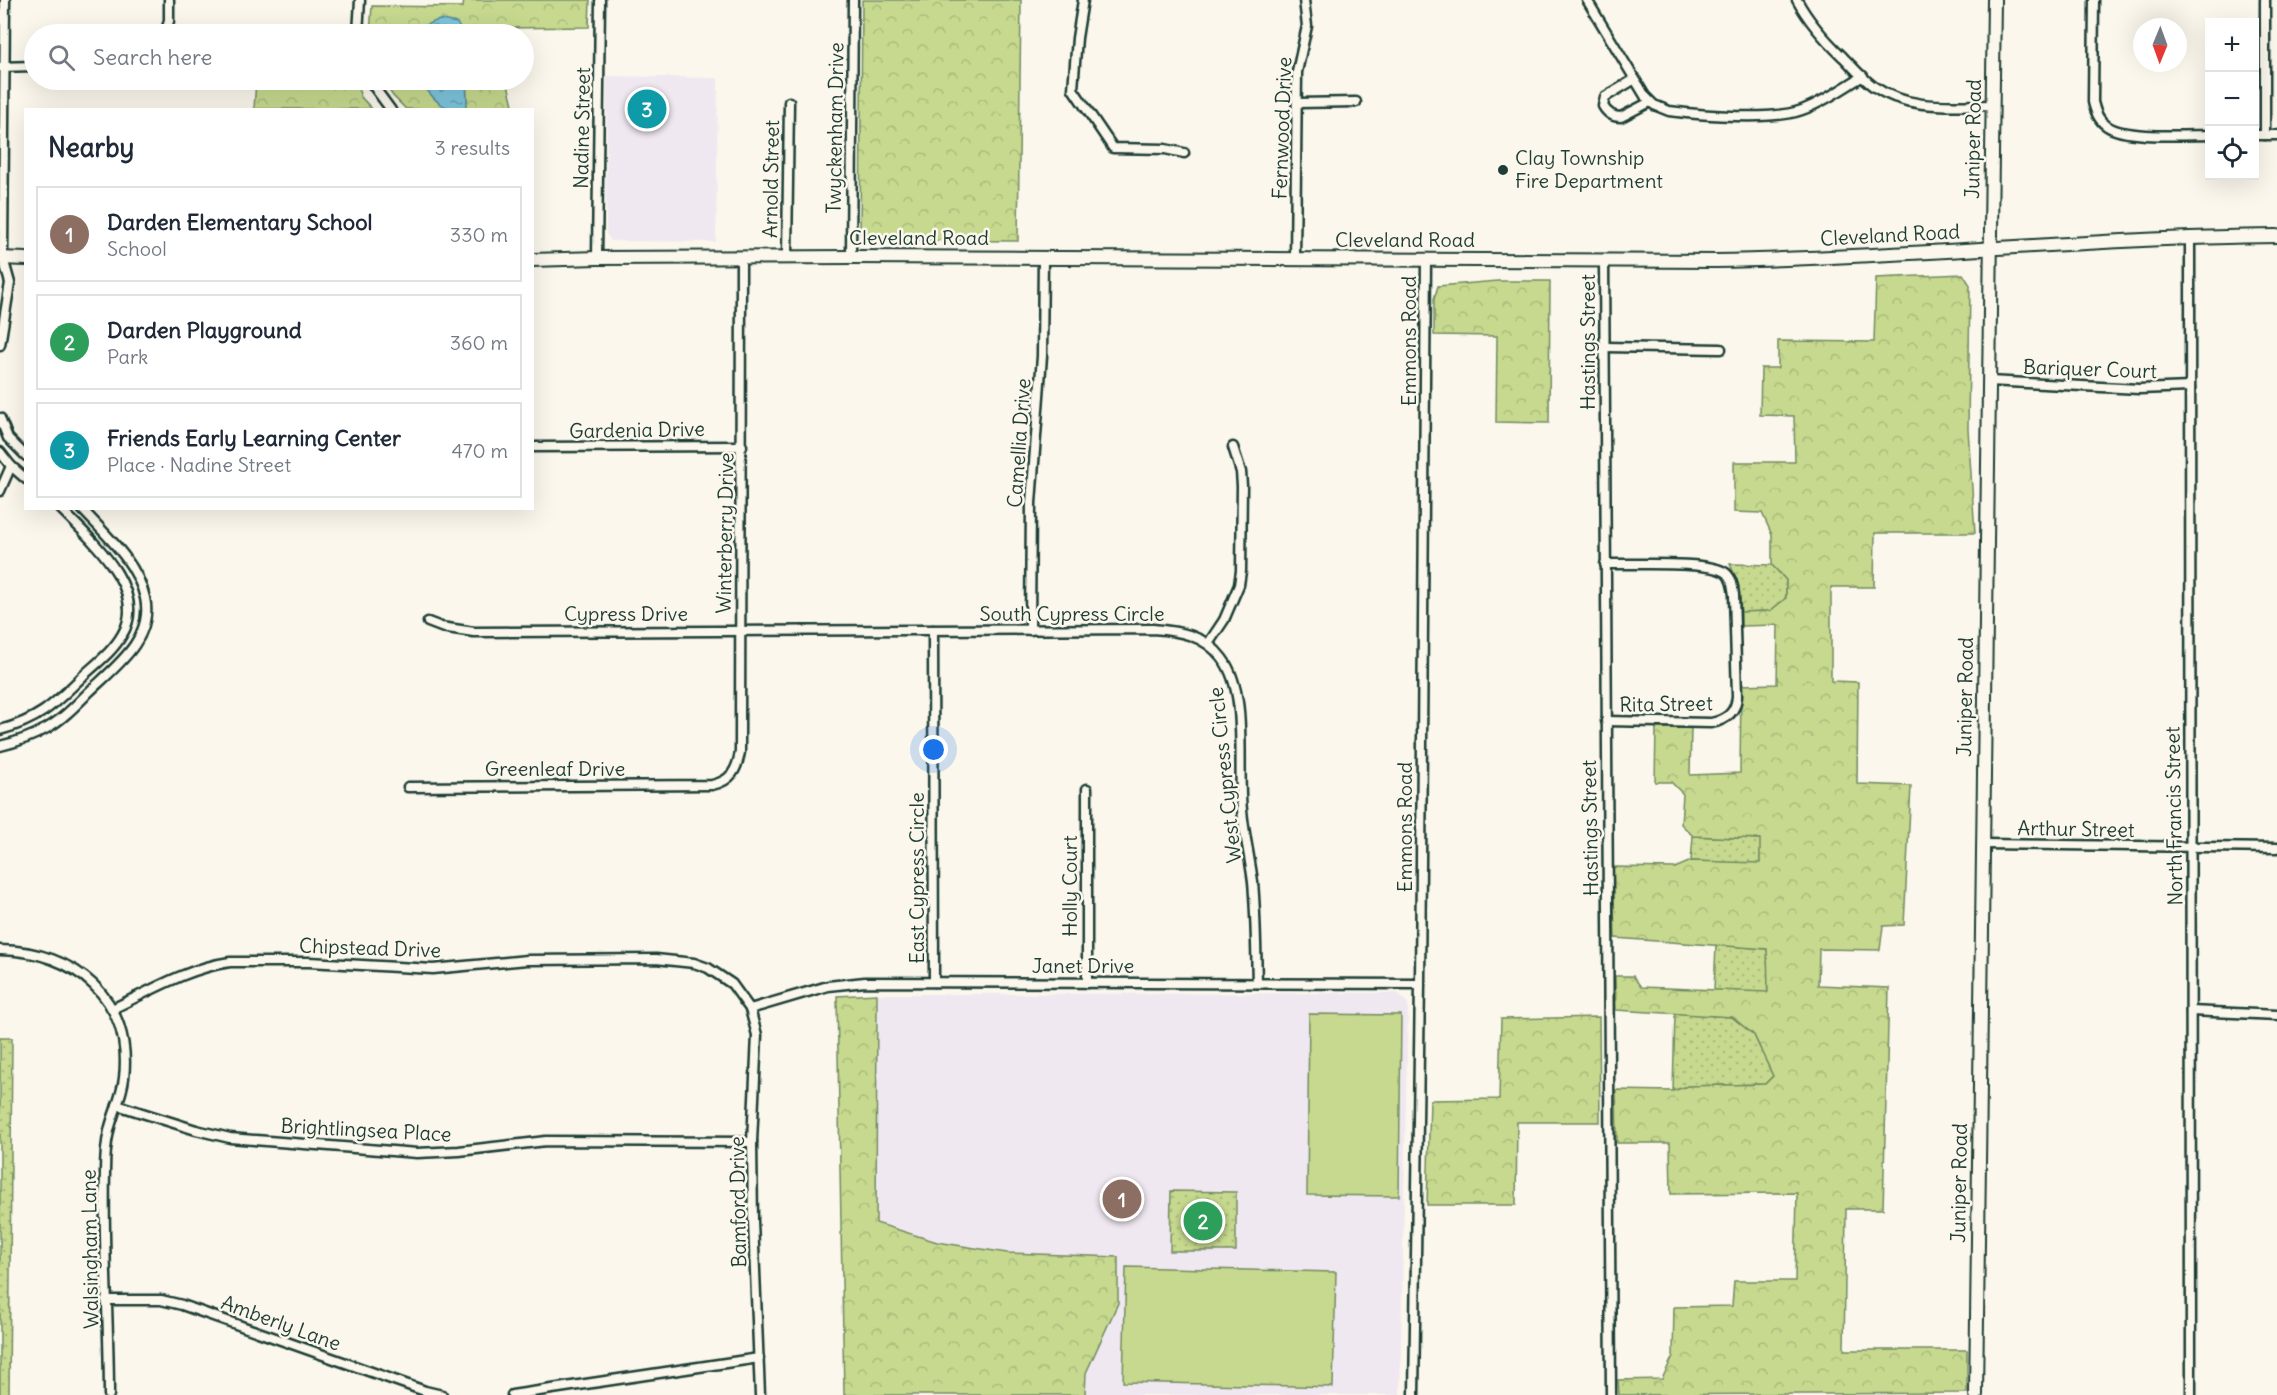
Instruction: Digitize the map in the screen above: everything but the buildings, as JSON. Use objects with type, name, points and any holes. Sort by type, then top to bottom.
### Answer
[{"type":"main road","name":"Juniper Road","points":[[1976,1395],[1994,0]]},
{"type":"main road","name":"Cleveland Road","points":[[534,260],[741,257],[1604,261],[1826,259],[2190,237],[2277,237]]},
{"type":"main road","points":[[1,261],[24,259]]},
{"type":"street","points":[[0,345],[10,283],[1,261],[5,0]]},
{"type":"street","points":[[168,24],[169,0]]},
{"type":"street","points":[[359,24],[360,0]]},
{"type":"street","name":"Nadine Street","points":[[597,258],[600,0]]},
{"type":"street","name":"Twyckenham Drive","points":[[851,257],[853,0]]},
{"type":"street","points":[[1083,0],[1073,89],[1113,148],[1165,149],[1184,153]]},
{"type":"street","name":"Fernwood Drive","points":[[1295,259],[1298,62],[1307,26],[1304,0]]},
{"type":"street","points":[[1587,0],[1650,102],[1669,111],[1770,116],[1790,114],[1814,105],[1863,76]]},
{"type":"street","points":[[1797,0],[1810,22],[1882,92],[1909,102],[1932,105],[1993,105]]},
{"type":"street","points":[[2094,0],[2093,102],[2095,110],[2106,125],[2125,133],[2205,135]]},
{"type":"street","points":[[2265,0],[2265,135]]},
{"type":"street","points":[[3,67],[24,66]]},
{"type":"street","points":[[1635,79],[1607,94],[1603,102],[1606,111],[1616,117],[1621,117],[1650,102]]},
{"type":"street","points":[[376,90],[390,108]]},
{"type":"street","name":"Arnold Street","points":[[787,257],[789,102]]},
{"type":"street","points":[[1297,103],[1356,102]]},
{"type":"street","points":[[2259,135],[2277,135]]},
{"type":"street","name":"North Francis Street","points":[[2190,237],[2191,1395]]},
{"type":"street","name":"Winterberry Drive","points":[[701,785],[722,783],[735,771],[738,762],[742,446],[741,257]]},
{"type":"street","name":"Camellia Drive","points":[[1030,630],[1030,503],[1042,356],[1043,258]]},
{"type":"street","name":"Emmons Road","points":[[1414,1395],[1426,260]]},
{"type":"street","name":"Hastings Street","points":[[1604,261],[1611,1395]]},
{"type":"street","points":[[1605,347],[1721,349]]},
{"type":"street","name":"Bariquer Court","points":[[1989,381],[2139,389],[2190,387]]},
{"type":"street","points":[[0,418],[9,438],[24,454]]},
{"type":"street","name":"Gardenia Drive","points":[[534,447],[742,446]]},
{"type":"street","points":[[1208,644],[1233,603],[1241,572],[1241,479],[1233,447]]},
{"type":"street","points":[[0,452],[24,477]]},
{"type":"street","points":[[0,473],[11,466]]},
{"type":"street","points":[[0,491],[11,466]]},
{"type":"street","points":[[0,730],[26,722],[48,710],[112,648],[128,624],[129,601],[125,587],[107,559],[62,510]]},
{"type":"street","points":[[0,746],[33,735],[63,717],[125,658],[140,635],[146,611],[140,583],[120,550],[83,510]]},
{"type":"street","name":"Rita Street","points":[[1605,564],[1702,565],[1725,572],[1734,587],[1737,696],[1734,710],[1725,718],[1700,723],[1606,721]]},
{"type":"street","name":"Cypress Drive","points":[[428,622],[441,627],[474,632],[740,629],[933,630]]},
{"type":"street","name":"South Cypress Circle","points":[[933,630],[1172,630],[1194,636],[1208,644]]},
{"type":"street","name":"East Cypress Circle","points":[[933,630],[933,982]]},
{"type":"street","name":"West Cypress Circle","points":[[1208,644],[1222,658],[1237,690],[1241,799],[1253,881],[1257,983]]},
{"type":"street","name":"Greenleaf Drive","points":[[408,787],[701,785]]},
{"type":"street","name":"Holly Court","points":[[1087,789],[1087,982]]},
{"type":"street","name":"Arthur Street","points":[[1983,844],[2277,848]]},
{"type":"street","points":[[0,950],[29,951],[64,963],[92,982],[112,1009],[122,1034],[125,1061],[122,1088],[117,1105]]},
{"type":"street","name":"Chipstead Drive","points":[[112,1009],[185,975],[230,962],[309,962],[433,969],[566,958],[656,959],[694,963],[714,971],[732,984],[750,1010]]},
{"type":"street","name":"Janet Drive","points":[[750,1010],[828,986],[865,982],[1420,984]]},
{"type":"street","name":"Bamford Drive","points":[[750,1010],[757,1035],[752,1142],[760,1395]]},
{"type":"street","points":[[2191,1011],[2277,1015]]},
{"type":"street","name":"Brightlingsea Place","points":[[117,1105],[196,1130],[230,1138],[417,1153],[459,1151],[546,1141],[752,1142]]},
{"type":"street","name":"Walsingham Lane","points":[[109,1395],[104,1234],[105,1158],[109,1131],[117,1105]]},
{"type":"street","name":"Amberly Lane","points":[[106,1300],[161,1300],[182,1305],[425,1392],[441,1395]]},
{"type":"street","points":[[512,1395],[759,1358]]},
{"type":"shaded area","points":[[607,76],[718,78],[716,242],[611,241],[606,234]]},
{"type":"shaded area","points":[[1398,993],[1408,1004],[1400,1395],[844,1395],[837,996]]},
{"type":"green space","points":[[464,0],[590,0],[589,27],[534,28],[534,24],[449,24],[441,20],[429,24],[371,24],[372,6],[463,7]]},
{"type":"green space","points":[[862,0],[1021,0],[1018,241],[869,240],[860,232]]},
{"type":"green space","points":[[255,90],[359,90],[361,97],[371,108],[254,108]]},
{"type":"green space","points":[[389,90],[428,90],[437,101],[448,108],[405,108]]},
{"type":"green space","points":[[466,90],[509,90],[514,108],[465,108]]},
{"type":"green space","points":[[1963,274],[1970,285],[1968,429],[1975,533],[1875,533],[1874,587],[1831,587],[1831,681],[1858,682],[1857,784],[1911,786],[1904,925],[1883,926],[1880,950],[1819,949],[1818,985],[1889,988],[1883,1209],[1846,1209],[1844,1350],[1967,1350],[1967,1393],[1619,1395],[1618,1380],[1662,1379],[1673,1356],[1674,1307],[1732,1306],[1734,1281],[1795,1281],[1797,1193],[1671,1194],[1670,1143],[1617,1143],[1616,1090],[1673,1091],[1688,1086],[1765,1084],[1773,1076],[1754,1035],[1732,1017],[1616,1010],[1615,976],[1633,976],[1641,987],[1768,992],[1767,949],[1615,938],[1613,867],[1675,868],[1691,861],[1760,863],[1760,839],[1693,836],[1681,824],[1683,794],[1671,782],[1655,782],[1656,728],[1691,728],[1690,775],[1740,773],[1741,685],[1777,684],[1778,625],[1741,626],[1741,612],[1770,611],[1786,598],[1786,580],[1772,565],[1772,535],[1762,513],[1734,512],[1734,462],[1795,462],[1794,416],[1760,415],[1761,368],[1778,368],[1778,341],[1874,342],[1876,278]]},
{"type":"green space","points":[[1498,281],[1550,281],[1549,423],[1496,422],[1497,336],[1434,335],[1434,299],[1438,286]]},
{"type":"green space","points":[[1730,564],[1772,565],[1786,580],[1786,598],[1770,611],[1741,612],[1739,586]]},
{"type":"green space","points":[[1693,836],[1761,839],[1760,864],[1691,861]]},
{"type":"green space","points":[[1716,945],[1768,949],[1768,993],[1714,990]]},
{"type":"green space","points":[[877,994],[876,1223],[937,1242],[1007,1253],[1118,1257],[1118,1303],[1086,1373],[1085,1395],[844,1395],[837,996]]},
{"type":"green space","points":[[1675,1013],[1732,1017],[1754,1035],[1773,1076],[1765,1084],[1688,1086],[1673,1091]]},
{"type":"green space","points":[[1309,1014],[1401,1015],[1399,1196],[1307,1195]]},
{"type":"green space","points":[[1599,1017],[1600,1122],[1517,1122],[1516,1205],[1427,1205],[1430,1100],[1499,1099],[1501,1019]]},
{"type":"green space","points":[[0,1038],[12,1038],[9,1395],[0,1395]]},
{"type":"green space","points":[[1171,1191],[1236,1192],[1236,1251],[1170,1251]]},
{"type":"green space","points":[[1126,1267],[1336,1272],[1333,1387],[1123,1382]]},
{"type":"water","points":[[441,20],[458,24],[429,24]]},
{"type":"water","points":[[427,90],[466,90],[467,101],[465,108],[449,108]]},
{"type":"place","name":"Friends Early Learning Center","points":[[647,109]]},
{"type":"place","name":"Clay Township Fire Department","points":[[1503,170]]},
{"type":"place","name":"Darden Elementary School","points":[[1122,1199]]},
{"type":"place","name":"Darden Playground","points":[[1203,1221]]}]
